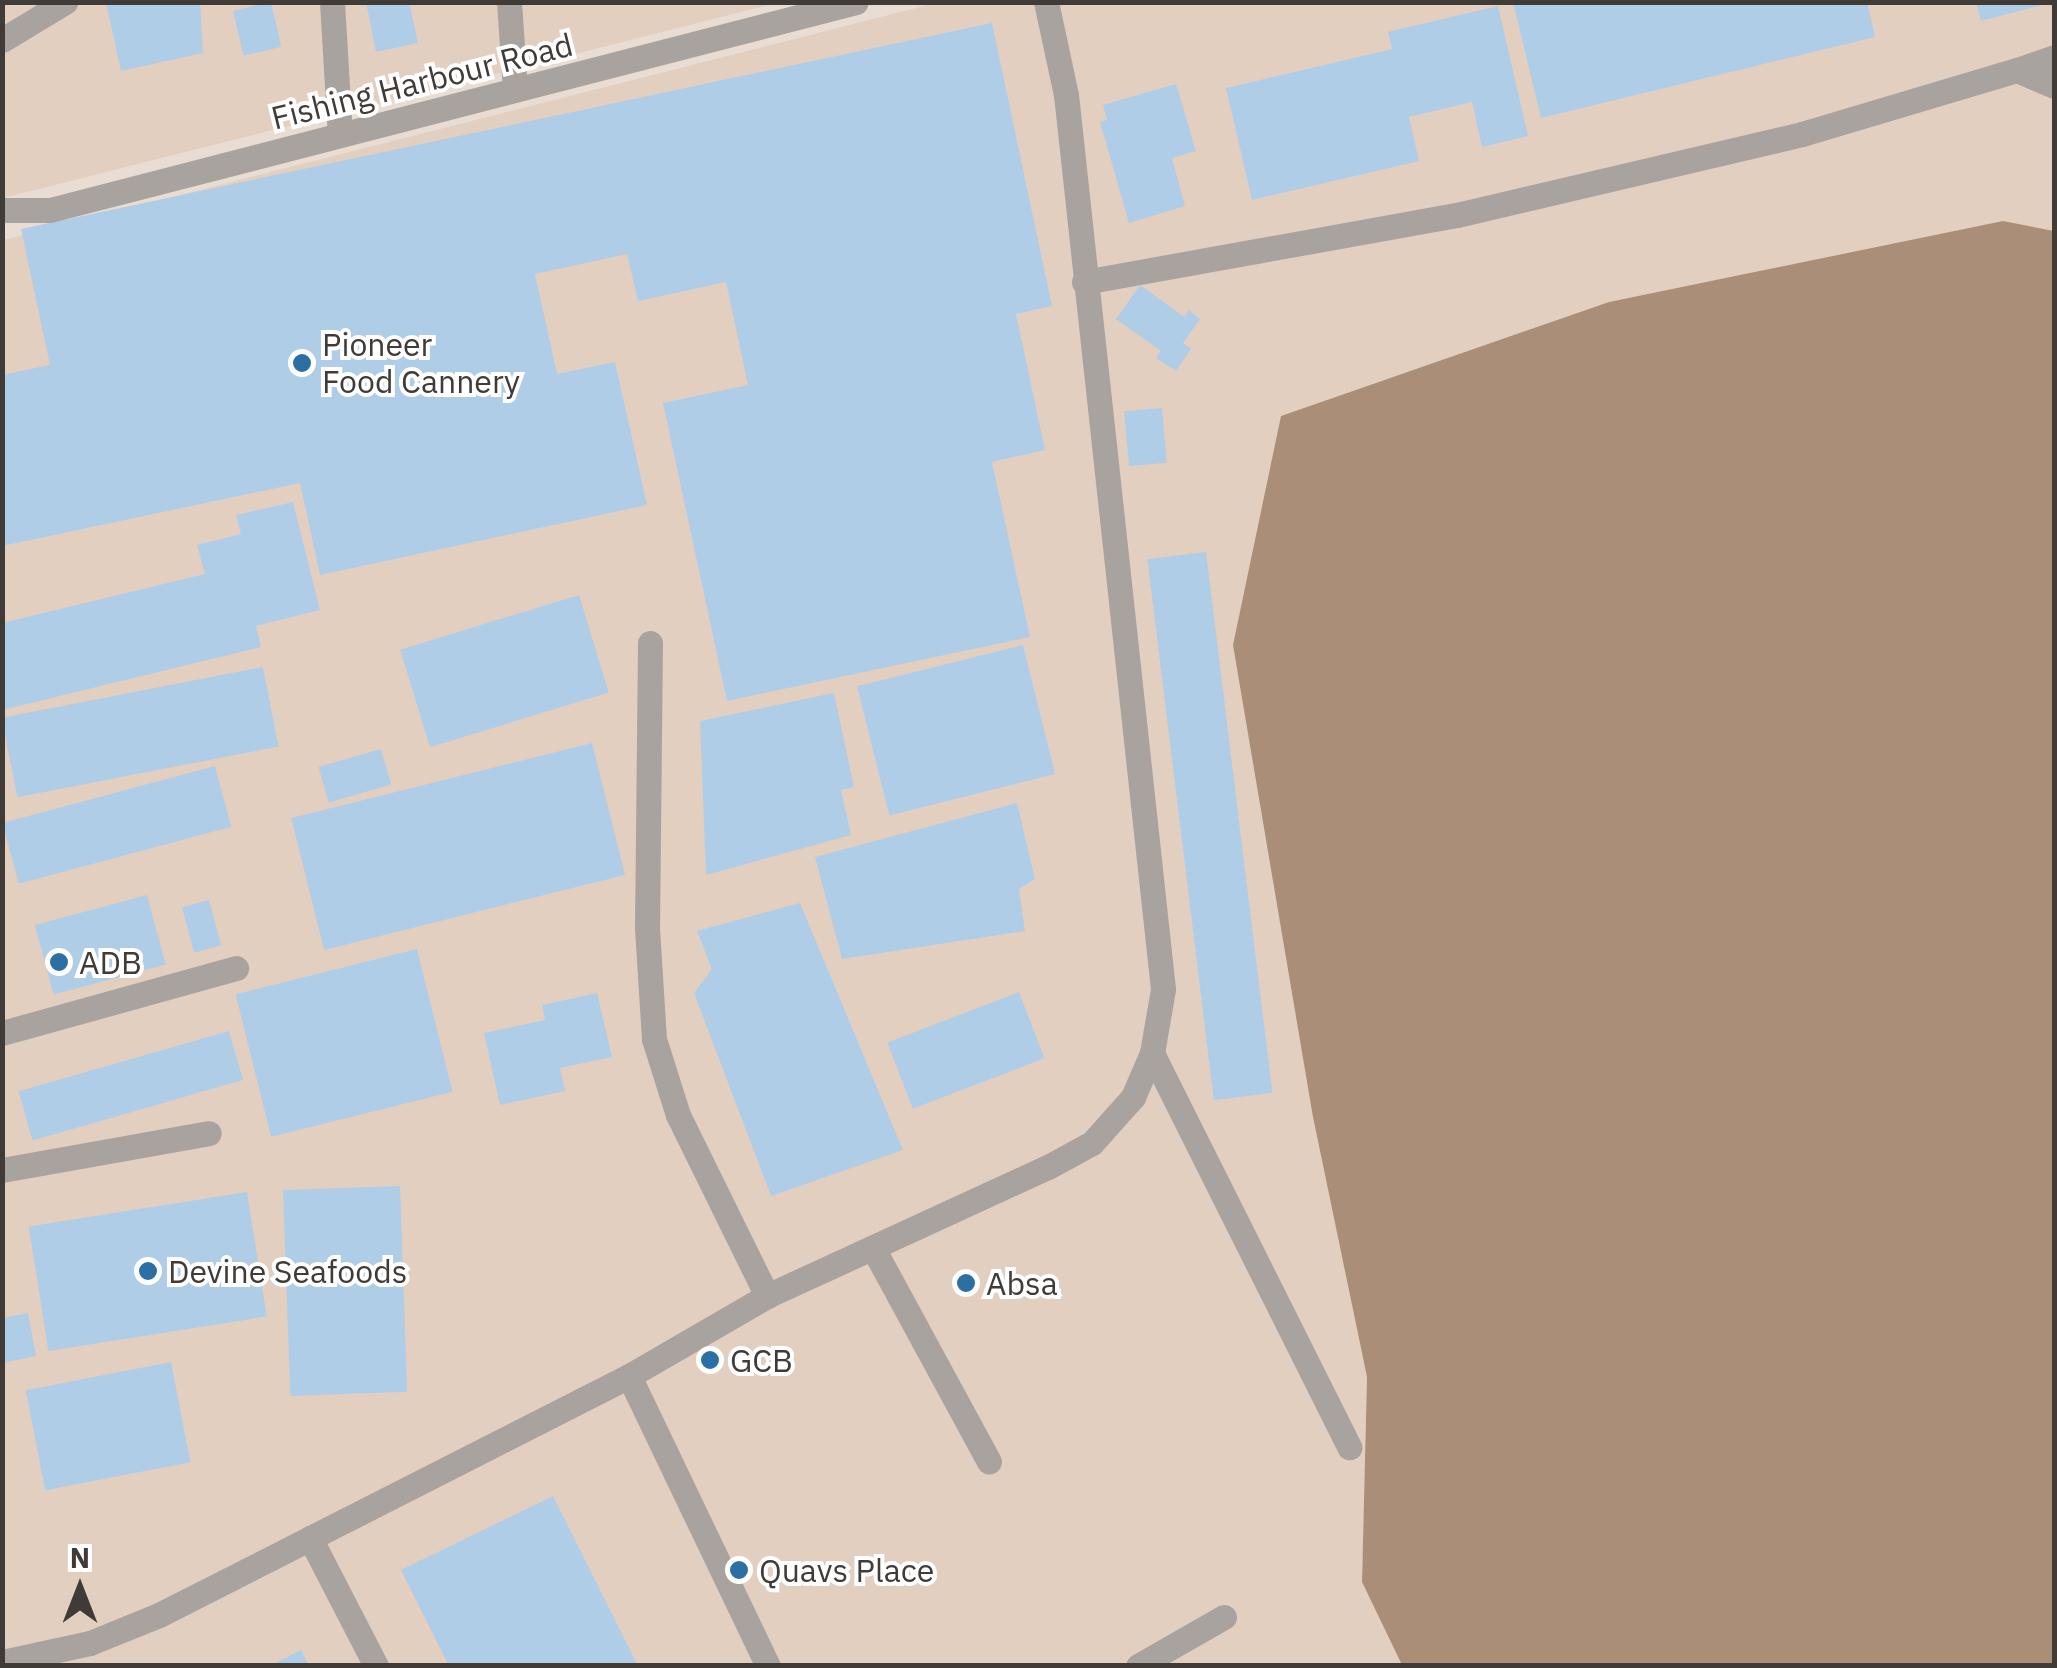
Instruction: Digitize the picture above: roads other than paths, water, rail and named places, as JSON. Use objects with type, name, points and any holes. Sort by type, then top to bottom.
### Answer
[{"type":"street","points":[[2,40],[65,2]]},
{"type":"street","points":[[332,2],[340,135]]},
{"type":"street","points":[[509,2],[516,90]]},
{"type":"street","name":"Fishing Harbour Road","points":[[2,210],[50,210],[856,2]]},
{"type":"street","points":[[2,1662],[59,1658],[158,1615],[629,1376],[767,1296],[1092,1143],[1133,1097],[1152,1053],[1163,989],[1066,95],[1046,2]]},
{"type":"street","points":[[1084,282],[1457,215],[1802,134],[2054,57]]},
{"type":"street","points":[[2017,70],[2054,86]]},
{"type":"street","points":[[650,643],[647,928],[654,1039],[678,1115],[767,1296]]},
{"type":"street","points":[[2,1033],[236,968]]},
{"type":"street","points":[[1152,1053],[1349,1447]]},
{"type":"street","points":[[2,1170],[210,1133]]},
{"type":"street","points":[[873,1248],[989,1462]]},
{"type":"street","points":[[629,1376],[768,1666]]},
{"type":"street","points":[[310,1538],[376,1666]]},
{"type":"street","points":[[1138,1666],[1224,1617]]},
{"type":"place","name":"Pioneer Food Cannery","points":[[302,363]]},
{"type":"place","name":"ADB","points":[[59,962]]},
{"type":"place","name":"Devine Seafoods","points":[[148,1271]]},
{"type":"place","name":"Absa","points":[[966,1283]]},
{"type":"place","name":"GCB","points":[[710,1360]]},
{"type":"place","name":"Quavs Place","points":[[739,1570]]}]
